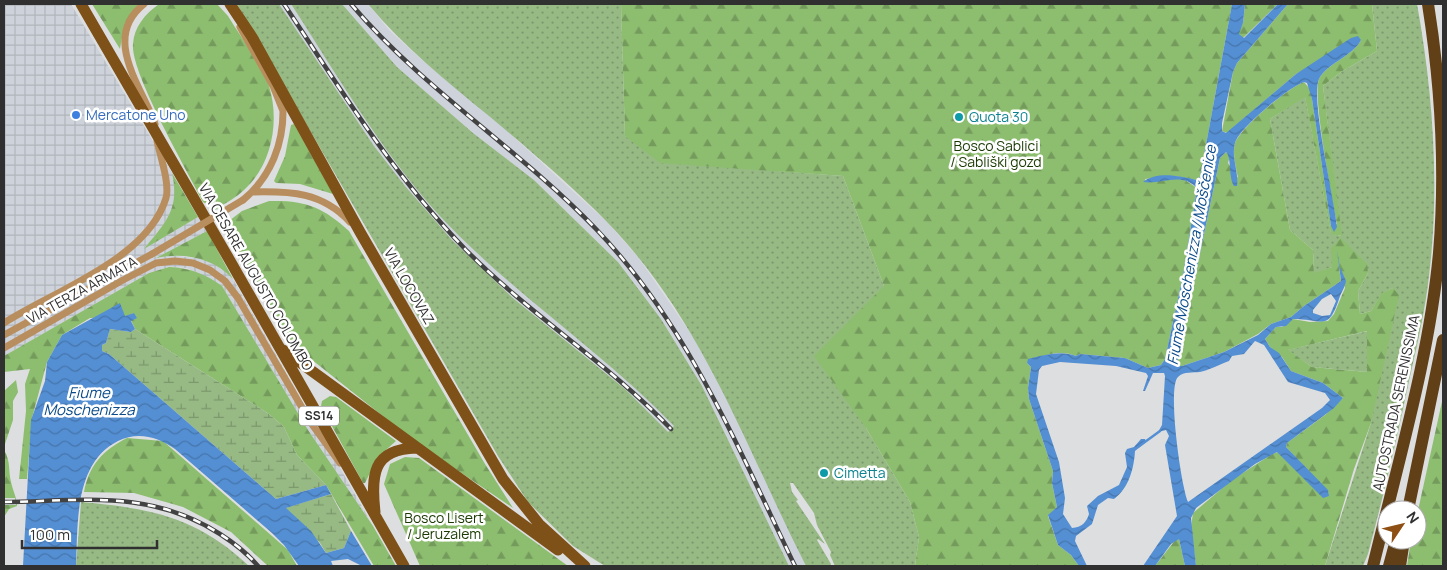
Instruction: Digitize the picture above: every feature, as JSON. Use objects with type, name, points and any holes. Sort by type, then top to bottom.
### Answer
[{"type":"highway","name":"AUTOSTRADA SERENISSIMA","points":[[1389,500],[1419,381],[1438,254],[1442,144],[1440,95],[1428,4]]},
{"type":"highway","points":[[1409,500],[1443,340]]},
{"type":"highway","name":"AUTOSTRADA SERENISSIMA","points":[[1373,566],[1377,550]]},
{"type":"highway","points":[[1391,566],[1397,550]]},
{"type":"highway","points":[[1398,566],[1399,550]]},
{"type":"main road","name":"VIA CESARE AUGUSTO COLOMBO","points":[[81,4],[404,566]]},
{"type":"main road","name":"VIA LOCOVAZ","points":[[230,4],[282,89],[360,232],[503,479],[539,524],[583,566]]},
{"type":"main road","name":"VIA LOCOVAZ","points":[[280,348],[416,448],[583,566]]},
{"type":"main road","points":[[376,518],[372,485],[379,463],[386,455],[393,451],[416,448]]},
{"type":"street","points":[[144,4],[134,15],[128,29],[125,55],[128,68],[152,114],[163,145]]},
{"type":"street","points":[[223,4],[234,18],[273,86],[283,111]]},
{"type":"street","name":"VIA TERZA ARMATA","points":[[5,335],[152,254],[243,200],[252,192],[276,155],[280,141],[283,111],[282,89]]},
{"type":"street","name":"VIA TERZA ARMATA","points":[[4,323],[110,263],[138,243],[156,221],[167,196],[163,165],[153,129]]},
{"type":"street","points":[[252,192],[288,191],[316,197],[344,215],[360,232]]},
{"type":"street","name":"VIA TERZA ARMATA","points":[[4,348],[123,280],[156,264],[175,261],[193,263],[210,270],[225,281],[238,298],[310,423],[357,486]]},
{"type":"shaded area","points":[[4,4],[71,4],[172,173],[176,191],[173,208],[164,224],[145,248],[198,217],[207,231],[158,257],[170,255],[203,259],[221,266],[233,279],[373,526],[308,430],[222,286],[187,268],[169,267],[149,273],[4,356]]},
{"type":"shaded area","points":[[279,4],[291,4],[383,143],[438,213],[478,254],[643,393],[675,426],[667,433],[625,389],[514,299],[452,240],[405,186],[374,146]]},
{"type":"shaded area","points":[[342,4],[368,4],[389,30],[497,122],[607,222],[638,257],[700,347],[737,419],[806,566],[789,566],[702,386],[661,319],[618,262],[534,180],[473,133],[397,67]]},
{"type":"green space","points":[[92,4],[139,4],[131,14],[126,25],[120,49]]},
{"type":"green space","points":[[159,4],[217,4],[228,16],[261,69],[269,86],[274,114],[271,142],[267,155],[254,180],[234,198],[215,210],[216,200],[211,206],[203,202],[173,146],[150,98],[135,58],[133,44],[138,27],[149,12]]},
{"type":"green space","points":[[237,4],[279,4],[374,146],[405,186],[452,240],[514,299],[625,389],[668,432],[674,426],[646,398],[495,269],[438,214],[397,165],[291,4],[342,4],[397,67],[473,133],[534,180],[618,262],[661,319],[702,386],[789,566],[605,566],[573,546],[528,502],[498,456]]},
{"type":"green space","points":[[368,4],[621,4],[625,136],[778,171],[843,176],[884,286],[866,428],[910,502],[919,537],[915,566],[835,566],[830,555],[831,552],[817,525],[814,513],[793,483],[790,483],[792,492],[798,500],[796,501],[825,544],[817,540],[831,564],[830,566],[806,566],[720,386],[670,300],[640,260],[607,222],[579,195],[426,63],[396,35]]},
{"type":"green space","name":"Bosco Sablici / Sabliški gozd","points":[[621,4],[1232,4],[1200,177],[1196,180],[1174,176],[1145,179],[1146,182],[1182,178],[1197,188],[1183,275],[1165,359],[1161,365],[1148,368],[1125,358],[1080,354],[1076,356],[1058,353],[1045,355],[1027,363],[1031,367],[1028,388],[1029,399],[1053,471],[1052,483],[1057,507],[1048,516],[1058,545],[1071,555],[1079,566],[915,566],[919,537],[910,502],[866,428],[814,356],[884,286],[843,176],[660,163],[625,136]]},
{"type":"green space","points":[[1245,4],[1278,4],[1243,38],[1238,34],[1243,23]]},
{"type":"green space","points":[[1288,4],[1372,4],[1377,51],[1341,72],[1323,86],[1342,236],[1331,234],[1305,97],[1270,119],[1290,230],[1313,250],[1314,273],[1332,267],[1331,248],[1341,238],[1367,264],[1368,273],[1358,291],[1360,314],[1371,311],[1382,293],[1393,288],[1399,295],[1371,423],[1354,469],[1325,566],[1196,566],[1191,527],[1193,513],[1232,480],[1272,454],[1278,452],[1323,497],[1329,493],[1286,447],[1287,443],[1325,415],[1343,398],[1323,383],[1291,371],[1282,357],[1270,347],[1265,339],[1276,327],[1282,327],[1293,319],[1310,322],[1328,321],[1334,314],[1345,288],[1337,253],[1341,281],[1291,317],[1271,324],[1258,334],[1224,352],[1177,366],[1220,158],[1226,152],[1230,156],[1228,163],[1238,178],[1234,152],[1235,143],[1239,136],[1255,118],[1297,85],[1304,82],[1310,89],[1312,99],[1331,226],[1337,224],[1318,106],[1319,79],[1327,69],[1352,51],[1361,40],[1296,74],[1227,133],[1222,131],[1233,72],[1237,63]],"holes":[[[1367,331],[1367,372],[1312,367],[1288,350]]]},
{"type":"green space","points":[[1372,4],[1417,4],[1431,105],[1434,174],[1432,242],[1427,289],[1420,328],[1382,500],[1377,500],[1377,518],[1368,554],[1363,566],[1325,566],[1371,423],[1393,288],[1383,293],[1371,311],[1360,314],[1358,291],[1368,273],[1332,267],[1314,274],[1313,250],[1290,230],[1270,119],[1305,96],[1331,233],[1341,236],[1323,86],[1341,72],[1377,51]]},
{"type":"green space","points":[[294,124],[333,194],[300,184],[276,183],[274,181],[285,156],[291,125]]},
{"type":"green space","points":[[172,173],[198,217],[144,249],[165,223],[172,206],[174,185]]},
{"type":"green space","points":[[269,201],[293,202],[313,207],[331,216],[349,231],[485,464],[513,508],[413,440],[287,340],[221,227],[242,211]]},
{"type":"green space","points":[[207,231],[233,279],[217,266],[198,258],[167,256],[156,258]]},
{"type":"green space","points":[[169,267],[197,272],[222,286],[308,430],[373,526],[396,566],[374,566],[326,485],[297,455],[284,427],[269,414],[135,329],[131,320],[134,313],[125,317],[90,318],[62,335],[47,362],[32,418],[27,479],[19,479],[26,411],[25,384],[30,369],[4,372],[4,356],[149,273]]},
{"type":"green space","points":[[110,329],[131,332],[135,329],[269,414],[284,427],[297,455],[326,485],[276,499],[109,354],[102,351],[102,345],[106,343]]},
{"type":"green space","points":[[1368,331],[1368,372],[1312,367],[1287,350]]},
{"type":"green space","points":[[16,380],[18,392],[13,401],[13,420],[4,447],[4,391]]},
{"type":"green space","points":[[330,396],[336,397],[396,441],[378,457],[365,483],[363,483],[321,406],[322,401]]},
{"type":"green space","points":[[1443,397],[1443,566],[1407,566],[1409,550],[1427,550],[1427,500],[1420,500]]},
{"type":"green space","points":[[127,438],[163,441],[288,550],[297,566],[268,566],[231,532],[183,507],[134,493],[84,492],[89,474],[98,459]]},
{"type":"green space","points":[[4,450],[8,458],[10,478],[16,500],[17,506],[9,509],[4,517],[4,505],[16,505],[15,498],[4,498]]},
{"type":"green space","name":"Bosco Lisert / Jeruzalem","points":[[405,457],[419,458],[568,566],[420,566],[384,484],[390,464]]},
{"type":"green space","points":[[331,494],[351,531],[344,548],[326,553],[320,543],[285,508]]},
{"type":"green space","points":[[81,502],[129,508],[171,518],[211,536],[230,549],[249,566],[76,566]]},
{"type":"green space","points":[[1176,539],[1179,539],[1185,566],[1155,566]]},
{"type":"water","name":"Fiume Moschenizza / Moščenice","points":[[1232,4],[1245,4],[1243,23],[1239,34],[1244,38],[1278,4],[1288,4],[1237,63],[1233,72],[1222,123],[1222,131],[1226,133],[1296,74],[1351,38],[1358,36],[1361,40],[1357,46],[1322,74],[1317,90],[1320,127],[1337,227],[1334,232],[1331,226],[1312,99],[1307,83],[1304,82],[1297,85],[1265,109],[1238,136],[1234,148],[1237,186],[1234,186],[1232,182],[1229,158],[1226,152],[1220,158],[1177,363],[1178,366],[1182,366],[1224,352],[1258,335],[1271,324],[1291,317],[1341,281],[1337,250],[1340,267],[1346,281],[1336,308],[1328,320],[1293,319],[1286,326],[1276,327],[1265,339],[1270,347],[1279,353],[1291,371],[1323,383],[1343,398],[1334,408],[1287,443],[1286,447],[1328,490],[1329,496],[1323,498],[1277,452],[1255,464],[1196,508],[1191,518],[1196,566],[1185,566],[1179,539],[1171,544],[1155,566],[1143,566],[1177,516],[1165,445],[1169,436],[1166,430],[1158,432],[1162,425],[1164,373],[1153,373],[1145,391],[1143,391],[1148,376],[1146,373],[1116,366],[1060,362],[1042,366],[1039,370],[1036,394],[1059,462],[1065,498],[1063,514],[1072,528],[1081,526],[1085,522],[1089,514],[1087,506],[1098,496],[1119,485],[1127,467],[1125,453],[1127,449],[1134,447],[1141,439],[1145,439],[1146,442],[1135,451],[1132,471],[1123,489],[1114,499],[1108,498],[1098,505],[1092,524],[1076,536],[1075,541],[1087,566],[1079,566],[1071,555],[1058,545],[1048,515],[1057,507],[1052,483],[1053,471],[1029,399],[1028,388],[1031,367],[1027,363],[1028,359],[1065,353],[1076,356],[1080,354],[1125,358],[1148,368],[1161,365],[1165,359],[1183,275],[1197,188],[1191,183],[1178,179],[1143,182],[1162,175],[1196,180],[1200,177]],"holes":[[[1331,294],[1336,301],[1330,315],[1322,316],[1313,313],[1313,310],[1322,299]],[[1255,341],[1264,345],[1288,382],[1325,393],[1330,400],[1322,408],[1188,502],[1182,477],[1174,417],[1175,385],[1178,377],[1186,373],[1206,370],[1229,361],[1232,356],[1244,354]]]},
{"type":"water","name":"Fiume Moschenizza","points":[[120,303],[125,316],[134,313],[137,318],[131,321],[135,329],[131,332],[110,329],[106,343],[102,345],[102,351],[109,354],[276,499],[326,485],[331,494],[286,508],[311,531],[326,553],[344,548],[351,531],[372,566],[362,566],[348,559],[331,561],[333,566],[299,566],[284,545],[272,533],[175,449],[162,441],[148,437],[133,436],[118,441],[104,451],[93,464],[86,479],[81,496],[76,566],[23,566],[31,420],[45,381],[47,362],[62,335]]},
{"type":"waterway","points":[[1138,447],[1160,431]]},
{"type":"railway","points":[[284,4],[369,131],[440,222],[491,274],[621,382],[671,429]]},
{"type":"railway","points":[[351,4],[409,64],[566,200],[596,229],[629,266],[658,306],[709,389],[795,566]]},
{"type":"railway","points":[[4,502],[115,501],[142,504],[168,510],[194,520],[220,534],[250,557],[258,566]]},
{"type":"place","name":"Mercatone Uno","points":[[76,115]]},
{"type":"place","name":"Quota 30","points":[[959,117]]},
{"type":"place","name":"Cimetta","points":[[824,473]]}]
